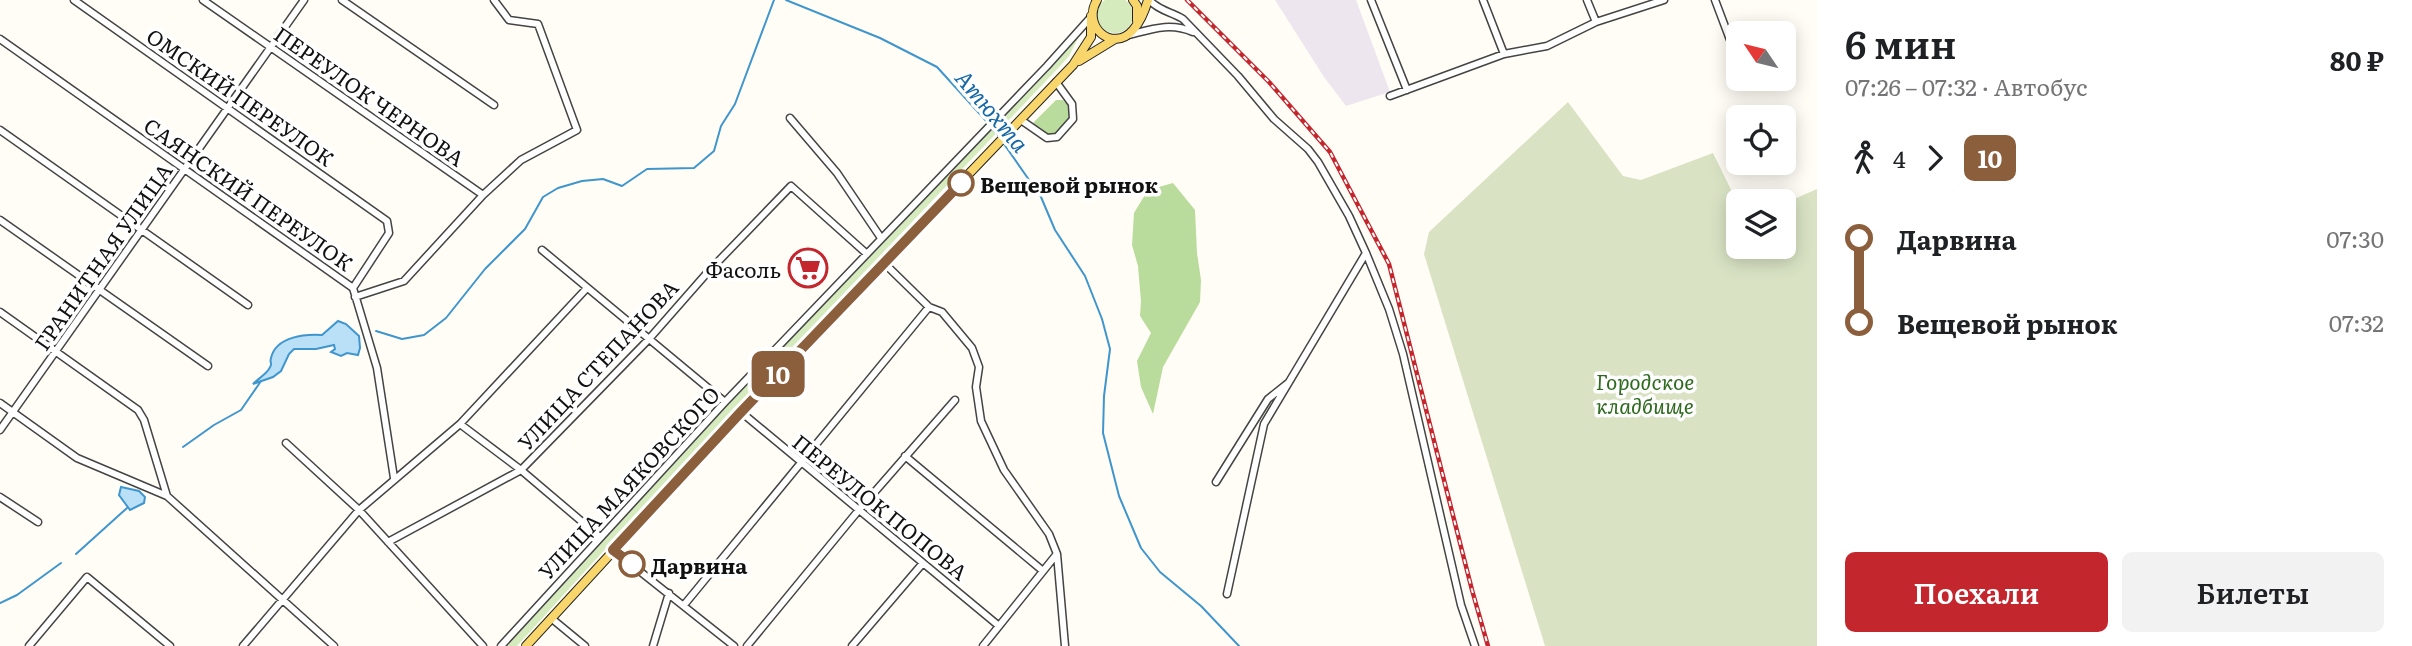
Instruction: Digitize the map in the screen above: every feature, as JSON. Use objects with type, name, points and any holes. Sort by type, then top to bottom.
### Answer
[{"type":"main road","points":[[1133,0],[1138,19]]},
{"type":"main road","points":[[1138,19],[1149,0]]},
{"type":"main road","points":[[1094,6],[1098,32],[1107,37],[1120,38]]},
{"type":"main road","name":"УЛИЦА МАЯКОВСКОГО","points":[[526,646],[741,412],[1073,65],[1090,37],[1094,6]]},
{"type":"main road","name":"УЛИЦА МАЯКОВСКОГО","points":[[1073,65],[1132,31],[1138,19]]},
{"type":"street","name":"ОМСКИЙ ПЕРЕУЛОК","points":[[74,0],[387,221],[389,233],[353,288]]},
{"type":"street","name":"ПЕРЕУЛОК ЧЕРНОВА","points":[[203,0],[482,195]]},
{"type":"street","name":"ГРАНИТНАЯ УЛИЦА","points":[[0,430],[304,0]]},
{"type":"street","points":[[342,0],[494,105]]},
{"type":"street","points":[[355,297],[404,281],[482,195],[522,160],[577,130],[538,24],[509,20],[494,0]]},
{"type":"street","points":[[1138,19],[1140,0]]},
{"type":"street","points":[[1149,0],[1163,12],[1183,19],[1238,76],[1274,119],[1308,149],[1349,216],[1389,309],[1403,354],[1461,605],[1475,646]]},
{"type":"street","points":[[1371,0],[1407,90]]},
{"type":"street","points":[[1483,0],[1504,54]]},
{"type":"street","points":[[1587,0],[1596,22]]},
{"type":"street","points":[[1390,96],[1504,54],[1547,46],[1596,22],[1664,0]]},
{"type":"street","points":[[1715,0],[1726,29]]},
{"type":"street","name":"УЛИЦА МАЯКОВСКОГО","points":[[501,646],[725,402],[977,139],[1094,6]]},
{"type":"street","points":[[1120,38],[1162,26],[1174,26],[1196,33]]},
{"type":"street","name":"САЯНСКИЙ ПЕРЕУЛОК","points":[[0,39],[353,288],[377,368],[394,478]]},
{"type":"street","points":[[1018,122],[1047,138],[1057,137],[1073,119],[1072,104],[1056,82]]},
{"type":"street","points":[[790,118],[837,173],[881,238]]},
{"type":"street","points":[[0,130],[248,305]]},
{"type":"street","name":"УЛИЦА СТЕПАНОВА","points":[[388,542],[521,470],[649,339],[707,273],[791,186],[867,254]]},
{"type":"street","points":[[0,220],[208,366]]},
{"type":"street","points":[[542,250],[725,402]]},
{"type":"street","points":[[1227,594],[1264,424],[1366,253]]},
{"type":"street","points":[[884,263],[929,307],[942,312],[972,348],[979,367],[976,387],[981,421],[1004,470],[1049,534],[1057,554],[1063,645]]},
{"type":"street","points":[[243,646],[359,510],[460,424],[587,288]]},
{"type":"street","points":[[684,605],[929,307]]},
{"type":"street","points":[[0,312],[138,410],[144,420],[167,496]]},
{"type":"street","points":[[1216,482],[1268,399],[1292,379]]},
{"type":"street","points":[[747,646],[858,511],[955,400]]},
{"type":"street","points":[[0,403],[78,458],[167,496],[334,646]]},
{"type":"street","name":"ПЕРЕУЛОК ПОПОВА","points":[[741,412],[999,626]]},
{"type":"street","points":[[460,424],[521,470],[600,537]]},
{"type":"street","points":[[286,443],[359,510],[483,646]]},
{"type":"street","points":[[905,456],[1043,571]]},
{"type":"street","points":[[0,497],[38,522]]},
{"type":"street","points":[[613,550],[734,646]]},
{"type":"street","points":[[983,646],[1057,554]]},
{"type":"street","points":[[852,646],[923,563]]},
{"type":"street","points":[[29,646],[87,577],[170,646]]},
{"type":"street","points":[[653,646],[668,593]]},
{"type":"street","points":[[551,618],[585,646]]},
{"type":"shaded area","points":[[1275,0],[1356,0],[1390,92],[1346,106],[1324,77]]},
{"type":"green space","points":[[1108,-1],[1122,-1],[1131,8],[1131,22],[1122,31],[1108,31],[1099,22],[1099,8]]},
{"type":"green space","points":[[1079,36],[1061,65],[689,457],[517,646],[506,646],[683,451]]},
{"type":"green space","points":[[1056,100],[1063,100],[1070,107],[1071,119],[1057,133],[1047,137],[1031,125]]},
{"type":"green space","name":"Городское кладбище","points":[[1568,102],[1623,176],[1641,180],[1713,153],[1731,189],[1726,189],[1726,259],[1796,259],[1796,198],[1817,189],[1817,646],[1545,646],[1424,254],[1429,232]]},
{"type":"green space","points":[[1173,183],[1195,210],[1201,280],[1200,302],[1163,367],[1153,414],[1141,387],[1137,361],[1151,333],[1140,316],[1138,266],[1132,245],[1134,213],[1148,190]]},
{"type":"water","points":[[338,321],[346,324],[359,336],[358,355],[347,353],[341,356],[331,352],[335,349],[334,345],[316,349],[294,349],[281,371],[253,384],[269,369],[271,358],[279,345],[300,336],[322,335]]},
{"type":"water","points":[[121,487],[139,491],[145,497],[144,503],[130,510],[119,495]]},
{"type":"waterway","points":[[376,331],[402,339],[424,335],[446,318],[485,269],[525,229],[543,197],[558,188],[582,181],[603,179],[622,186],[647,169],[694,168],[714,151],[721,126],[735,104],[774,0]]},
{"type":"waterway","name":"Атюхта","points":[[786,0],[880,38],[937,67],[988,123]]},
{"type":"waterway","name":"Атюхта","points":[[991,127],[999,136]]},
{"type":"waterway","name":"Атюхта","points":[[1004,144],[1041,197],[1055,230],[1085,276],[1102,319],[1110,349],[1103,433],[1119,496],[1141,548],[1160,572],[1201,606],[1239,646]]},
{"type":"waterway","points":[[183,447],[241,410],[261,381]]},
{"type":"waterway","points":[[76,554],[127,508]]},
{"type":"waterway","points":[[0,603],[17,595],[61,563]]},
{"type":"railway","points":[[1187,0],[1269,82],[1330,152],[1389,264],[1488,646]]},
{"type":"bus line","name":"10","points":[[632,564],[613,550],[961,183]]},
{"type":"place","name":"Вещевой рынок","points":[[961,183]]},
{"type":"place","name":"Фасоль","points":[[808,268]]},
{"type":"place","name":"Дарвина","points":[[632,564]]}]
